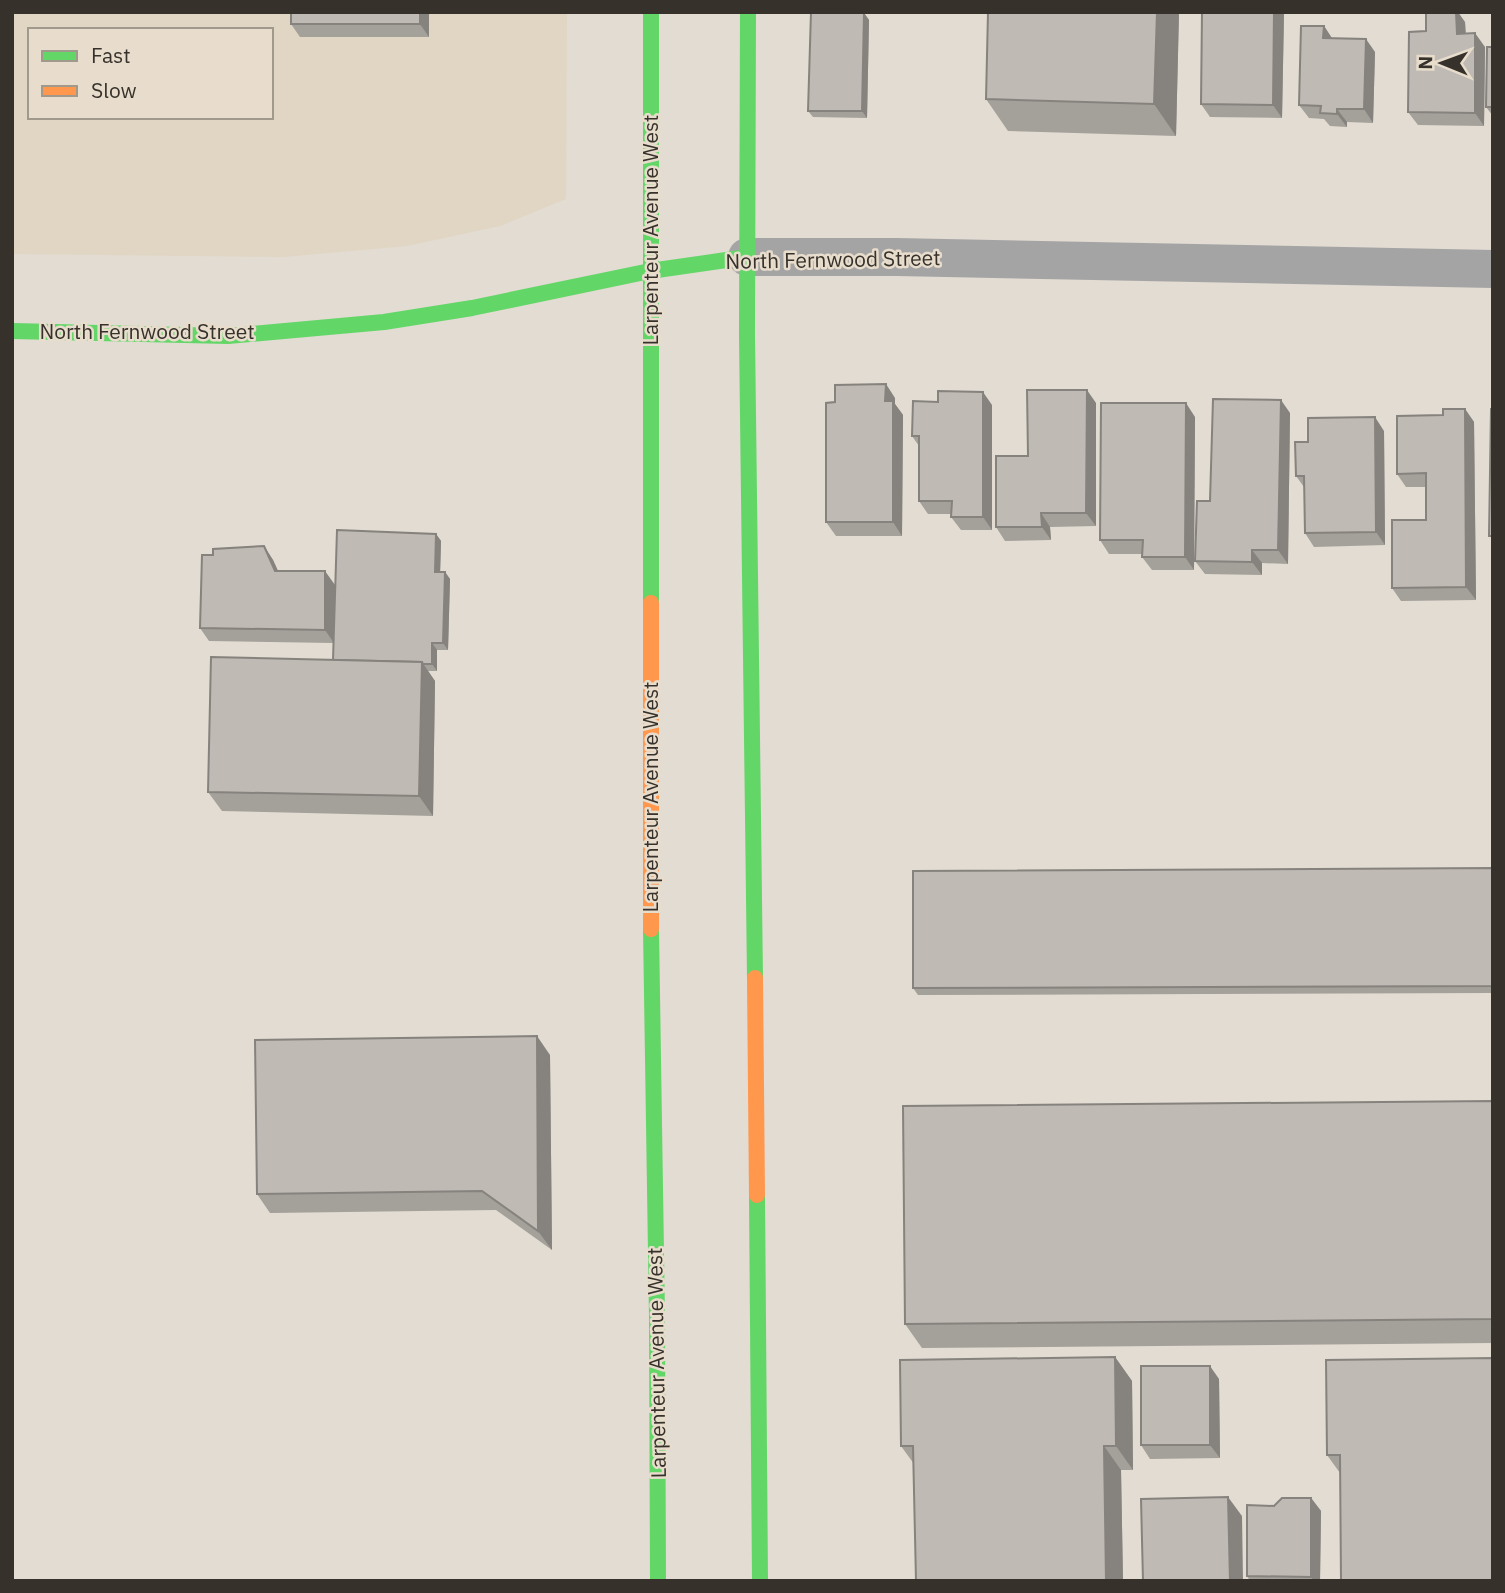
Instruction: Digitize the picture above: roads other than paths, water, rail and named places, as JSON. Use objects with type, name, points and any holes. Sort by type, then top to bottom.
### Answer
[{"type":"main road","name":"Larpenteur Avenue West","points":[[651,12],[651,967],[659,1581]]},
{"type":"main road","points":[[748,12],[747,257],[760,1581]]},
{"type":"main road","name":"North Fernwood Street","points":[[12,331],[228,336],[358,324],[472,308],[650,271],[747,257]]},
{"type":"street","name":"North Fernwood Street","points":[[747,257],[911,257],[1493,269]]}]
